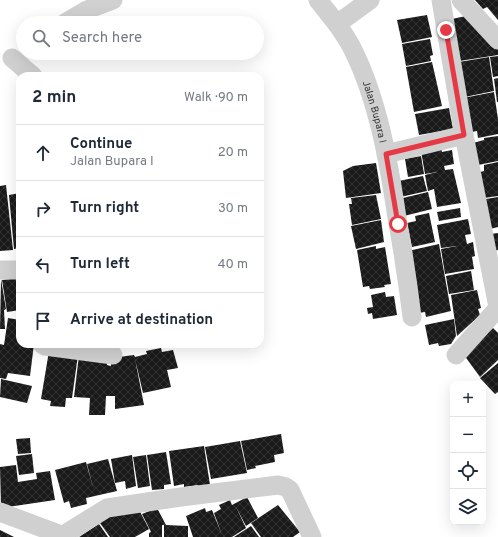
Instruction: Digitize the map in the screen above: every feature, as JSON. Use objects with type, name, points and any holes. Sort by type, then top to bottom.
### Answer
[{"type":"street","points":[[77,16],[87,10],[113,0]]},
{"type":"street","name":"Jalan Bupara I","points":[[318,0],[337,24],[353,49],[374,106],[386,154],[408,283],[412,317]]},
{"type":"street","points":[[337,24],[370,0]]},
{"type":"street","points":[[441,0],[464,135],[498,307],[456,355]]},
{"type":"street","points":[[461,0],[498,40]]},
{"type":"street","points":[[16,60],[29,72]]},
{"type":"street","points":[[386,154],[464,135]]},
{"type":"street","points":[[0,270],[16,270]]},
{"type":"street","points":[[59,348],[113,356]]},
{"type":"street","points":[[0,512],[61,536],[100,511],[112,507],[278,485],[286,487],[290,490],[312,537]]},
{"type":"building","points":[[475,0],[498,0],[498,20],[487,7],[483,9]]},
{"type":"building","points":[[427,15],[432,37],[402,43],[397,20]]},
{"type":"building","points":[[466,16],[498,45],[498,55],[453,62],[452,19]]},
{"type":"building","points":[[430,39],[433,55],[430,56],[431,61],[406,66],[402,44]]},
{"type":"building","points":[[498,56],[498,76],[493,77],[490,57]]},
{"type":"building","points":[[489,57],[494,91],[460,98],[453,63]]},
{"type":"building","points":[[432,62],[442,106],[414,112],[406,67]]},
{"type":"building","points":[[498,78],[498,102],[497,102],[494,79]]},
{"type":"building","points":[[494,92],[498,119],[498,134],[478,138],[477,131],[472,132],[463,98]]},
{"type":"building","points":[[449,108],[453,129],[419,135],[415,114]]},
{"type":"building","points":[[498,136],[498,161],[473,166],[473,143],[484,140],[484,138]]},
{"type":"building","points":[[441,147],[442,152],[452,150],[454,164],[444,166],[445,170],[453,169],[461,203],[437,207],[434,189],[428,191],[425,175],[437,172],[425,174],[421,151]]},
{"type":"building","points":[[421,156],[424,174],[408,177],[405,159]]},
{"type":"building","points":[[498,162],[498,196],[484,198],[480,172],[484,171],[484,165]]},
{"type":"building","points":[[376,163],[381,193],[346,198],[343,171],[353,166]]},
{"type":"building","points":[[423,176],[427,191],[396,198],[394,182]]},
{"type":"building","points":[[6,185],[13,250],[0,251],[0,186]]},
{"type":"building","points":[[428,192],[432,209],[404,216],[403,198]]},
{"type":"building","points":[[16,194],[16,249],[14,249],[9,195]]},
{"type":"building","points":[[376,195],[381,219],[352,225],[349,204],[352,204],[351,198]]},
{"type":"building","points":[[498,197],[498,227],[490,229],[480,200]]},
{"type":"building","points":[[460,208],[461,217],[439,221],[437,212]]},
{"type":"building","points":[[429,213],[435,242],[412,247],[407,223],[416,221],[415,216]]},
{"type":"building","points":[[468,219],[471,234],[465,235],[467,244],[473,242],[475,256],[472,257],[474,269],[445,274],[441,249],[457,246],[441,248],[437,225]]},
{"type":"building","points":[[381,220],[384,242],[356,249],[351,226]]},
{"type":"building","points":[[498,233],[498,250],[494,251],[490,234]]},
{"type":"building","points":[[439,244],[451,311],[426,317],[425,312],[418,313],[408,251]]},
{"type":"building","points":[[376,246],[376,249],[385,247],[391,284],[384,285],[385,287],[370,289],[369,286],[363,287],[357,250]]},
{"type":"building","points":[[471,271],[474,290],[449,294],[446,276]]},
{"type":"building","points":[[16,278],[16,311],[7,312],[2,280]]},
{"type":"building","points":[[1,279],[6,309],[4,310],[5,329],[0,329]]},
{"type":"building","points":[[477,290],[481,308],[478,309],[480,315],[457,336],[451,295]]},
{"type":"building","points":[[385,292],[386,297],[394,296],[397,315],[373,319],[372,313],[368,314],[367,308],[373,307],[371,295]]},
{"type":"building","points":[[8,318],[16,319],[16,348],[34,348],[30,376],[8,373],[6,379],[0,378],[0,344],[4,345]]},
{"type":"building","points":[[454,319],[456,336],[451,344],[439,346],[438,343],[429,345],[425,325]]},
{"type":"building","points":[[493,328],[498,333],[498,360],[480,377],[464,355]]},
{"type":"building","points":[[161,348],[162,352],[173,350],[178,368],[167,370],[171,387],[143,393],[135,359],[144,405],[115,409],[115,396],[106,396],[105,415],[89,415],[90,398],[74,397],[79,355],[107,362],[107,365],[111,366],[111,358],[134,355],[135,357],[147,354],[146,351]]},
{"type":"building","points":[[49,351],[78,355],[72,398],[66,398],[65,407],[50,406],[51,401],[41,399]]},
{"type":"building","points":[[498,363],[498,392],[495,394],[486,384],[486,381],[483,381],[480,378]]},
{"type":"building","points":[[1,379],[32,386],[27,403],[0,397]]},
{"type":"building","points":[[281,434],[284,453],[274,455],[275,462],[255,466],[256,468],[247,470],[241,441]]},
{"type":"building","points":[[30,438],[31,453],[18,454],[16,439]]},
{"type":"building","points":[[240,441],[247,473],[211,479],[205,447]]},
{"type":"building","points":[[204,446],[210,485],[184,487],[184,484],[174,486],[169,451]]},
{"type":"building","points":[[166,452],[171,484],[164,485],[164,489],[152,490],[147,455]]},
{"type":"building","points":[[32,454],[34,473],[19,475],[16,456]]},
{"type":"building","points":[[132,455],[136,486],[126,489],[125,481],[115,483],[111,459]]},
{"type":"building","points":[[146,455],[150,486],[138,488],[133,457]]},
{"type":"building","points":[[108,459],[117,491],[86,498],[87,504],[71,508],[69,501],[64,503],[55,470],[86,462],[94,491],[87,464]]},
{"type":"building","points":[[16,465],[18,482],[37,479],[36,473],[50,471],[55,500],[1,508],[0,467]]},
{"type":"building","points":[[247,497],[258,518],[246,526],[236,507],[246,528],[232,537],[193,537],[186,516],[205,508],[206,512],[212,510],[222,535],[214,513],[221,509],[219,505],[230,500],[232,505]]},
{"type":"building","points":[[136,504],[149,529],[135,537],[110,537],[100,523],[120,507]]},
{"type":"building","points":[[278,505],[300,532],[293,537],[261,537],[251,523]]},
{"type":"building","points":[[157,508],[166,525],[188,526],[188,537],[164,537],[164,525],[162,525],[162,537],[149,537],[149,533],[151,532],[142,514]]},
{"type":"building","points":[[99,524],[108,537],[79,537]]},
{"type":"building","points":[[251,526],[259,537],[234,537]]},
{"type":"building","points":[[0,530],[14,537],[0,537]]},
{"type":"route","points":[[398,224],[386,154],[464,135],[446,30]]}]
